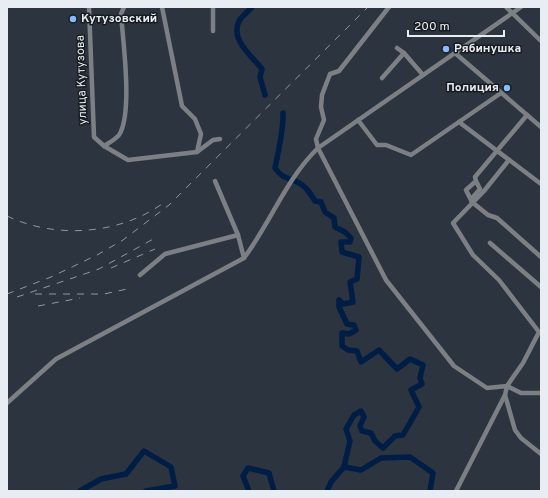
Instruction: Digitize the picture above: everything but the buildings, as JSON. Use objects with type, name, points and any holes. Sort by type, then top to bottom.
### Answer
[{"type":"street","name":"улица Кутузова","points":[[89,7],[94,137],[104,146],[128,160],[197,152]]},
{"type":"street","points":[[104,146],[118,136],[125,121],[126,88],[121,14],[124,7]]},
{"type":"street","points":[[162,7],[182,106],[195,119],[201,134],[197,152]]},
{"type":"street","points":[[213,7],[213,31]]},
{"type":"street","points":[[389,7],[339,71],[330,74],[324,86],[321,107],[324,120],[316,139],[318,148],[386,280],[454,366],[487,388],[507,386],[521,393],[541,393]]},
{"type":"street","points":[[506,7],[541,41]]},
{"type":"street","points":[[7,404],[56,359],[244,258],[256,242],[295,173],[318,148],[521,7]]},
{"type":"street","points":[[397,48],[404,53],[423,75]]},
{"type":"street","points":[[382,78],[404,53]]},
{"type":"street","points":[[455,53],[541,127]]},
{"type":"street","points":[[358,120],[377,145],[386,145],[411,155],[501,94]]},
{"type":"street","points":[[472,202],[473,197],[480,189],[475,177],[496,150],[527,115]]},
{"type":"street","points":[[459,122],[541,184]]},
{"type":"street","points":[[197,152],[213,140],[220,139]]},
{"type":"street","points":[[456,491],[505,395],[507,386],[523,363],[540,332],[499,280],[473,255],[453,223],[484,191],[509,160]]},
{"type":"street","points":[[215,181],[238,235],[244,258]]},
{"type":"street","points":[[476,181],[466,190],[472,202],[496,218],[541,256]]},
{"type":"street","points":[[140,275],[165,254],[238,235]]},
{"type":"street","points":[[490,243],[541,287]]},
{"type":"street","points":[[505,395],[515,430],[527,444],[541,454]]},
{"type":"waterway","points":[[252,7],[239,21],[237,35],[243,47],[262,69],[260,77],[265,95]]},
{"type":"waterway","points":[[283,113],[282,133],[275,168],[282,176],[300,183],[305,187],[315,201],[321,202],[325,212],[334,218],[335,227],[345,232],[351,238],[350,242],[341,242],[342,252],[359,257],[357,279],[350,282],[353,302],[343,304],[339,300],[339,307],[347,324],[354,325],[356,330],[349,334],[342,333],[342,346],[348,350],[357,351],[361,362],[379,350],[397,369],[410,359],[423,365],[420,378],[422,384],[411,390],[419,407],[403,435],[395,436],[383,448],[375,441],[371,433],[362,431],[360,426],[364,417],[361,411],[354,415],[346,429],[350,441],[344,467]]},
{"type":"waterway","points":[[80,491],[101,479],[126,474],[144,451],[171,467],[175,486],[146,491]]},
{"type":"waterway","points":[[327,491],[331,482],[344,467],[361,470],[381,458],[410,457],[433,473],[430,491]]},
{"type":"waterway","points":[[249,491],[243,476],[248,468],[269,473],[274,491]]},
{"type":"railway","points":[[7,294],[51,277],[97,255],[123,240],[169,205],[368,7]]},
{"type":"railway","points":[[7,216],[45,228],[86,230],[126,222],[145,214],[162,204]]},
{"type":"railway","points":[[17,297],[99,269],[157,237]]},
{"type":"railway","points":[[111,268],[155,249]]},
{"type":"railway","points":[[35,294],[104,294],[132,288]]},
{"type":"railway","points":[[38,306],[80,298]]},
{"type":"place","name":"Кутузовский","points":[[73,19]]},
{"type":"place","name":"Рябинушка","points":[[446,49]]},
{"type":"place","name":"Полиция","points":[[507,88]]}]
